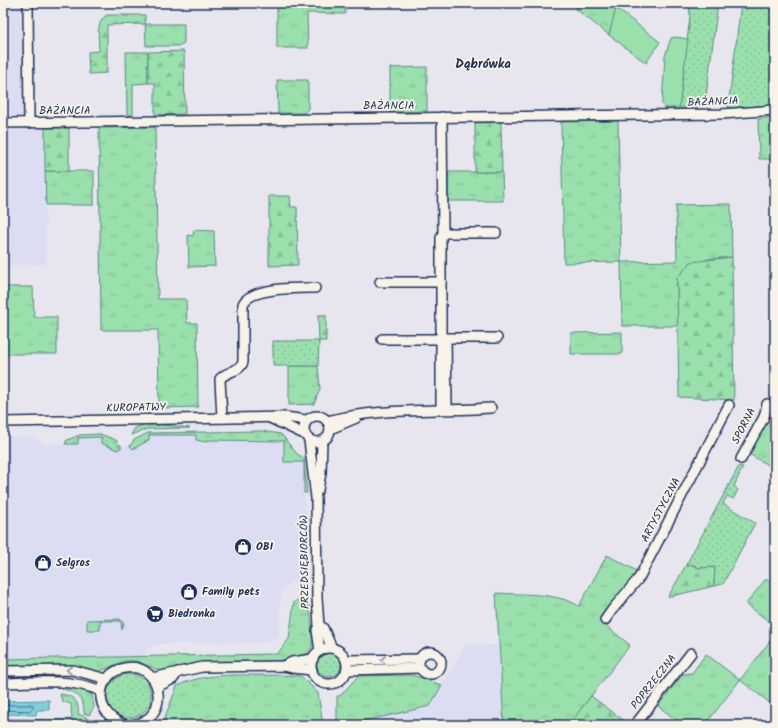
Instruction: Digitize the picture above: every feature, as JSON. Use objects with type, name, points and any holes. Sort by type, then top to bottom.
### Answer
[{"type":"street","points":[[28,3],[30,123]]},
{"type":"street","name":"BAŻANCIA","points":[[3,123],[722,114],[775,110]]},
{"type":"street","points":[[442,117],[443,233],[441,238],[440,339],[444,409]]},
{"type":"street","points":[[443,233],[496,233]]},
{"type":"street","points":[[380,282],[441,282]]},
{"type":"street","points":[[222,418],[220,379],[222,376],[238,369],[243,362],[243,304],[245,299],[250,296],[278,289],[315,288]]},
{"type":"street","points":[[444,409],[446,338],[498,338]]},
{"type":"street","points":[[382,340],[440,339]]},
{"type":"street","name":"SPORNA","points":[[741,459],[764,417],[767,404]]},
{"type":"street","name":"ARTYSTYCZNA","points":[[606,620],[612,610],[639,578],[728,405]]},
{"type":"street","points":[[329,425],[366,414],[389,411],[491,408]]},
{"type":"street","points":[[317,416],[329,425],[328,436],[322,441],[313,442],[306,437],[303,426],[306,420],[317,416]]},
{"type":"street","name":"KUROPATWY","points":[[3,422],[285,417],[306,420]]},
{"type":"street","name":"KUROPATWY","points":[[270,418],[306,437]]},
{"type":"street","name":"PRZEDSIĘBIORCÓW","points":[[306,437],[316,498],[317,598],[319,625],[317,630],[320,651]]},
{"type":"street","name":"PRZEDSIĘBIORCÓW","points":[[316,498],[321,473],[322,441]]},
{"type":"street","points":[[319,625],[323,628],[332,648],[340,652],[347,665]]},
{"type":"street","points":[[152,678],[202,667],[284,666],[313,659],[320,651],[332,648]]},
{"type":"street","name":"POPRZECZNA","points":[[635,725],[691,653]]},
{"type":"street","points":[[313,659],[312,670],[319,680],[327,683],[339,681],[347,665]]},
{"type":"street","points":[[347,665],[420,663]]},
{"type":"street","points":[[284,666],[312,670]]},
{"type":"street","points":[[126,725],[119,723],[108,716],[102,704],[102,691],[107,679],[117,671],[129,668],[141,670],[152,678],[158,687],[159,694],[157,707],[151,721],[138,724]]},
{"type":"street","points":[[3,671],[73,670],[107,679]]},
{"type":"street","points":[[158,687],[173,679],[178,672]]},
{"type":"street","points":[[3,683],[65,682],[86,685],[102,691]]},
{"type":"shaded area","points":[[3,3],[24,3],[25,116],[3,116]]},
{"type":"shaded area","points":[[3,128],[45,128],[46,264],[3,265]]},
{"type":"shaded area","points":[[265,431],[282,435],[295,452],[304,458],[308,491],[305,493],[308,579],[291,583],[285,587],[281,593],[279,635],[274,640],[270,642],[162,644],[147,648],[145,656],[3,659],[3,437],[31,437],[40,440],[42,444],[63,444],[67,440],[79,435],[100,434],[116,440],[119,445],[132,445],[134,440],[148,433]]},
{"type":"shaded area","points":[[465,645],[499,645],[504,725],[347,725],[430,706]]},
{"type":"green space","points":[[277,3],[345,3],[345,14],[307,13],[308,48],[277,48]]},
{"type":"green space","points":[[579,3],[618,3],[609,35],[576,9]]},
{"type":"green space","points":[[689,3],[718,3],[705,104],[691,105],[690,108],[679,108],[690,16]]},
{"type":"green space","points":[[741,3],[775,3],[775,105],[728,108]]},
{"type":"green space","points":[[616,8],[660,42],[646,63],[609,35]]},
{"type":"green space","points":[[107,15],[145,15],[145,24],[107,25],[107,73],[89,74],[88,52],[99,51],[99,26],[103,18]]},
{"type":"green space","points":[[145,24],[184,24],[184,43],[178,46],[146,46]]},
{"type":"green space","points":[[675,37],[688,39],[679,108],[664,108],[662,104],[665,56],[671,38]]},
{"type":"green space","points":[[184,51],[185,114],[155,115],[155,83],[148,83],[148,52]]},
{"type":"green space","points":[[126,52],[148,52],[148,83],[133,84],[133,115],[127,115]]},
{"type":"green space","points":[[427,67],[427,111],[390,112],[390,68]]},
{"type":"green space","points":[[277,80],[308,80],[308,109],[304,113],[278,113]]},
{"type":"green space","points":[[775,117],[775,159],[759,159],[758,119]]},
{"type":"green space","points":[[618,121],[621,262],[564,263],[561,122]]},
{"type":"green space","points":[[501,122],[502,172],[475,172],[475,123]]},
{"type":"green space","points":[[155,127],[158,299],[186,299],[187,323],[197,323],[198,407],[159,408],[158,330],[101,330],[99,128]]},
{"type":"green space","points":[[45,128],[69,128],[69,171],[45,171]]},
{"type":"green space","points":[[45,171],[94,171],[94,205],[46,205]]},
{"type":"green space","points":[[448,172],[502,172],[503,201],[448,201]]},
{"type":"green space","points":[[269,196],[290,196],[291,207],[297,207],[298,265],[269,266]]},
{"type":"green space","points":[[731,204],[732,257],[707,259],[677,278],[678,326],[622,326],[621,262],[677,261],[676,205]]},
{"type":"green space","points":[[194,230],[214,231],[215,266],[189,267],[188,235],[193,236]]},
{"type":"green space","points":[[732,257],[734,400],[679,397],[677,278],[691,262]]},
{"type":"green space","points":[[3,287],[33,287],[34,317],[57,317],[57,354],[3,354]]},
{"type":"green space","points":[[318,315],[326,315],[326,341],[319,341]]},
{"type":"green space","points":[[622,332],[622,354],[571,354],[571,333]]},
{"type":"green space","points":[[273,341],[319,341],[318,366],[273,366]]},
{"type":"green space","points":[[289,366],[318,366],[320,389],[314,404],[289,405]]},
{"type":"green space","points":[[769,418],[775,418],[775,469],[747,453],[763,422]]},
{"type":"green space","points":[[143,425],[162,425],[190,428],[147,429],[131,435],[135,428]]},
{"type":"green space","points":[[261,431],[281,434],[297,454],[304,458],[307,493],[304,493],[304,462],[284,462],[284,441],[206,440],[206,442],[196,440],[196,435],[149,435],[149,440],[133,449],[130,446],[134,440],[148,433]]},
{"type":"green space","points":[[100,434],[116,440],[119,445],[121,445],[121,448],[117,450],[101,443],[101,437],[78,438],[78,444],[65,444],[67,440],[80,435]]},
{"type":"green space","points":[[739,466],[743,467],[734,486],[738,490],[733,499],[727,496],[723,504],[755,523],[723,584],[714,586],[715,567],[699,568],[694,565],[686,565]]},
{"type":"green space","points":[[607,555],[639,572],[600,621],[630,645],[569,725],[504,725],[496,593],[550,596],[560,598],[579,606]]},
{"type":"green space","points":[[690,564],[699,568],[715,567],[714,586],[668,597],[686,565]]},
{"type":"green space","points":[[765,580],[770,580],[775,584],[775,626],[746,604]]},
{"type":"green space","points":[[303,598],[308,600],[312,625],[312,647],[306,654],[297,658],[276,661],[205,662],[160,671],[137,661],[124,661],[98,672],[3,669],[3,659],[277,654],[289,639],[294,602]]},
{"type":"green space","points":[[120,619],[124,624],[122,630],[121,621],[100,621],[100,630],[87,630],[87,620]]},
{"type":"green space","points":[[773,637],[775,639],[775,707],[740,680]]},
{"type":"green space","points":[[329,653],[338,656],[341,665],[338,674],[329,677],[320,674],[317,665],[320,656]]},
{"type":"green space","points":[[706,654],[740,680],[705,725],[683,725],[658,706],[683,674],[692,673]]},
{"type":"green space","points":[[129,674],[141,678],[147,684],[151,696],[147,708],[141,714],[129,718],[117,714],[111,708],[107,696],[111,684],[117,678]]},
{"type":"green space","points":[[412,675],[442,685],[430,706],[347,725],[337,725],[337,696],[340,696],[358,676]]},
{"type":"green space","points":[[214,676],[301,676],[318,693],[323,725],[162,725],[177,686],[189,681]]},
{"type":"green space","points":[[69,686],[83,689],[92,695],[94,707],[89,715],[84,713],[83,703],[78,696],[62,689]]},
{"type":"green space","points":[[60,694],[71,697],[78,706],[78,714],[86,717],[92,725],[3,725],[3,719],[72,720],[71,704],[62,701]]},
{"type":"green space","points":[[591,696],[630,725],[575,725],[571,722]]},
{"type":"water","points":[[49,700],[49,710],[37,710],[36,715],[3,714],[3,701]]},
{"type":"place","name":"OBI","points":[[243,547]]},
{"type":"place","name":"Selgros","points":[[43,563]]},
{"type":"place","name":"Family pets","points":[[189,592]]},
{"type":"place","name":"Biedronka","points":[[155,614]]},
{"type":"district","name":"Dąbrówka","points":[[483,64]]}]
